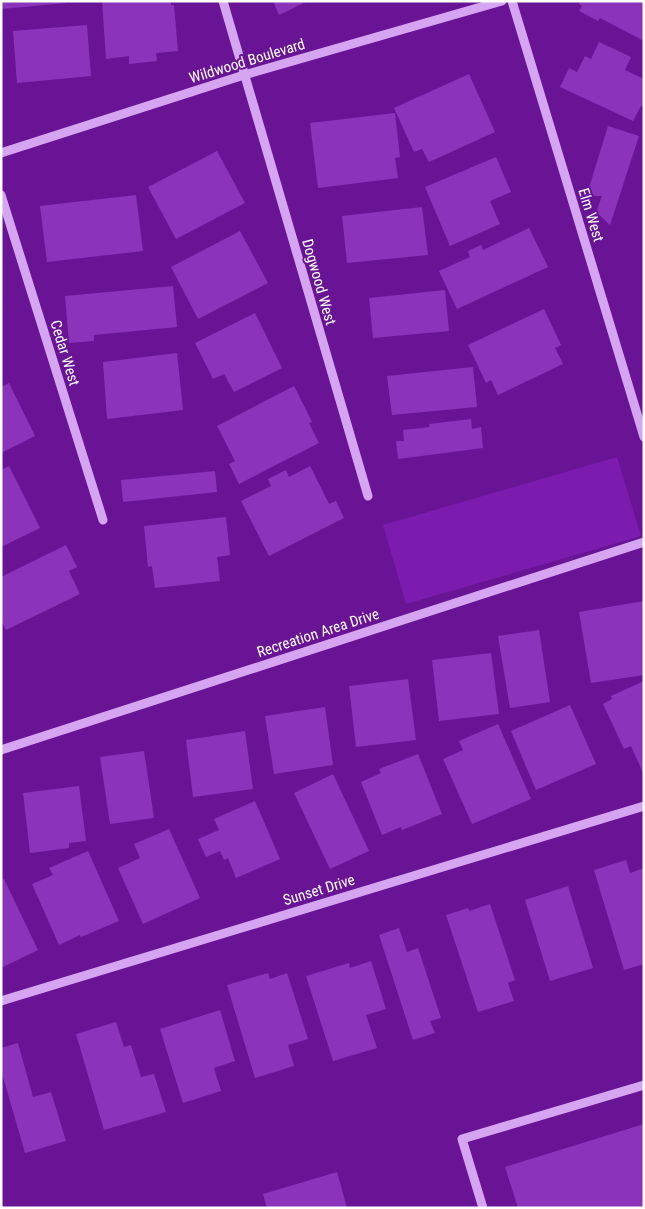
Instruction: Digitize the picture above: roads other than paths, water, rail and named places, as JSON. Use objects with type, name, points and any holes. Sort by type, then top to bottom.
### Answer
[{"type":"street","name":"Dogwood West","points":[[223,1],[368,496]]},
{"type":"street","name":"Wildwood Boulevard","points":[[1,153],[244,75],[502,1]]},
{"type":"street","name":"Elm West","points":[[512,1],[644,437]]},
{"type":"street","name":"Cedar West","points":[[1,195],[103,520]]},
{"type":"street","name":"Recreation Area Drive","points":[[1,750],[644,542]]},
{"type":"street","name":"Sunset Drive","points":[[1,1001],[644,806]]},
{"type":"street","points":[[483,1208],[462,1138],[644,1085]]}]
